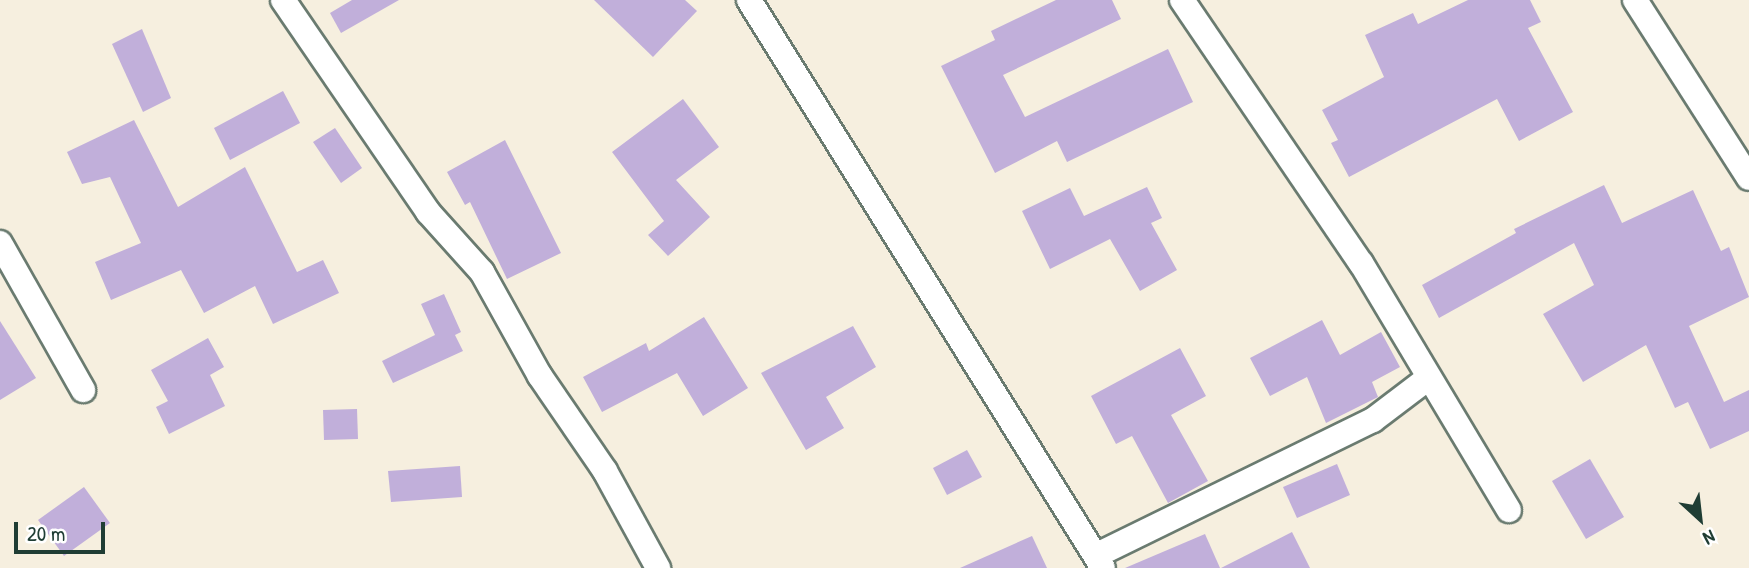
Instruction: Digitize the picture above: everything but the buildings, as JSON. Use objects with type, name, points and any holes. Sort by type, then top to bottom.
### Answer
[{"type":"street","points":[[283,0],[428,212],[482,272],[540,376],[605,471],[658,568]]},
{"type":"street","points":[[749,0],[1100,561],[1373,420],[1427,379]]},
{"type":"street","points":[[1182,0],[1361,263],[1427,379],[1509,510]]},
{"type":"street","points":[[1635,0],[1749,178]]},
{"type":"street","points":[[0,243],[83,390]]}]
